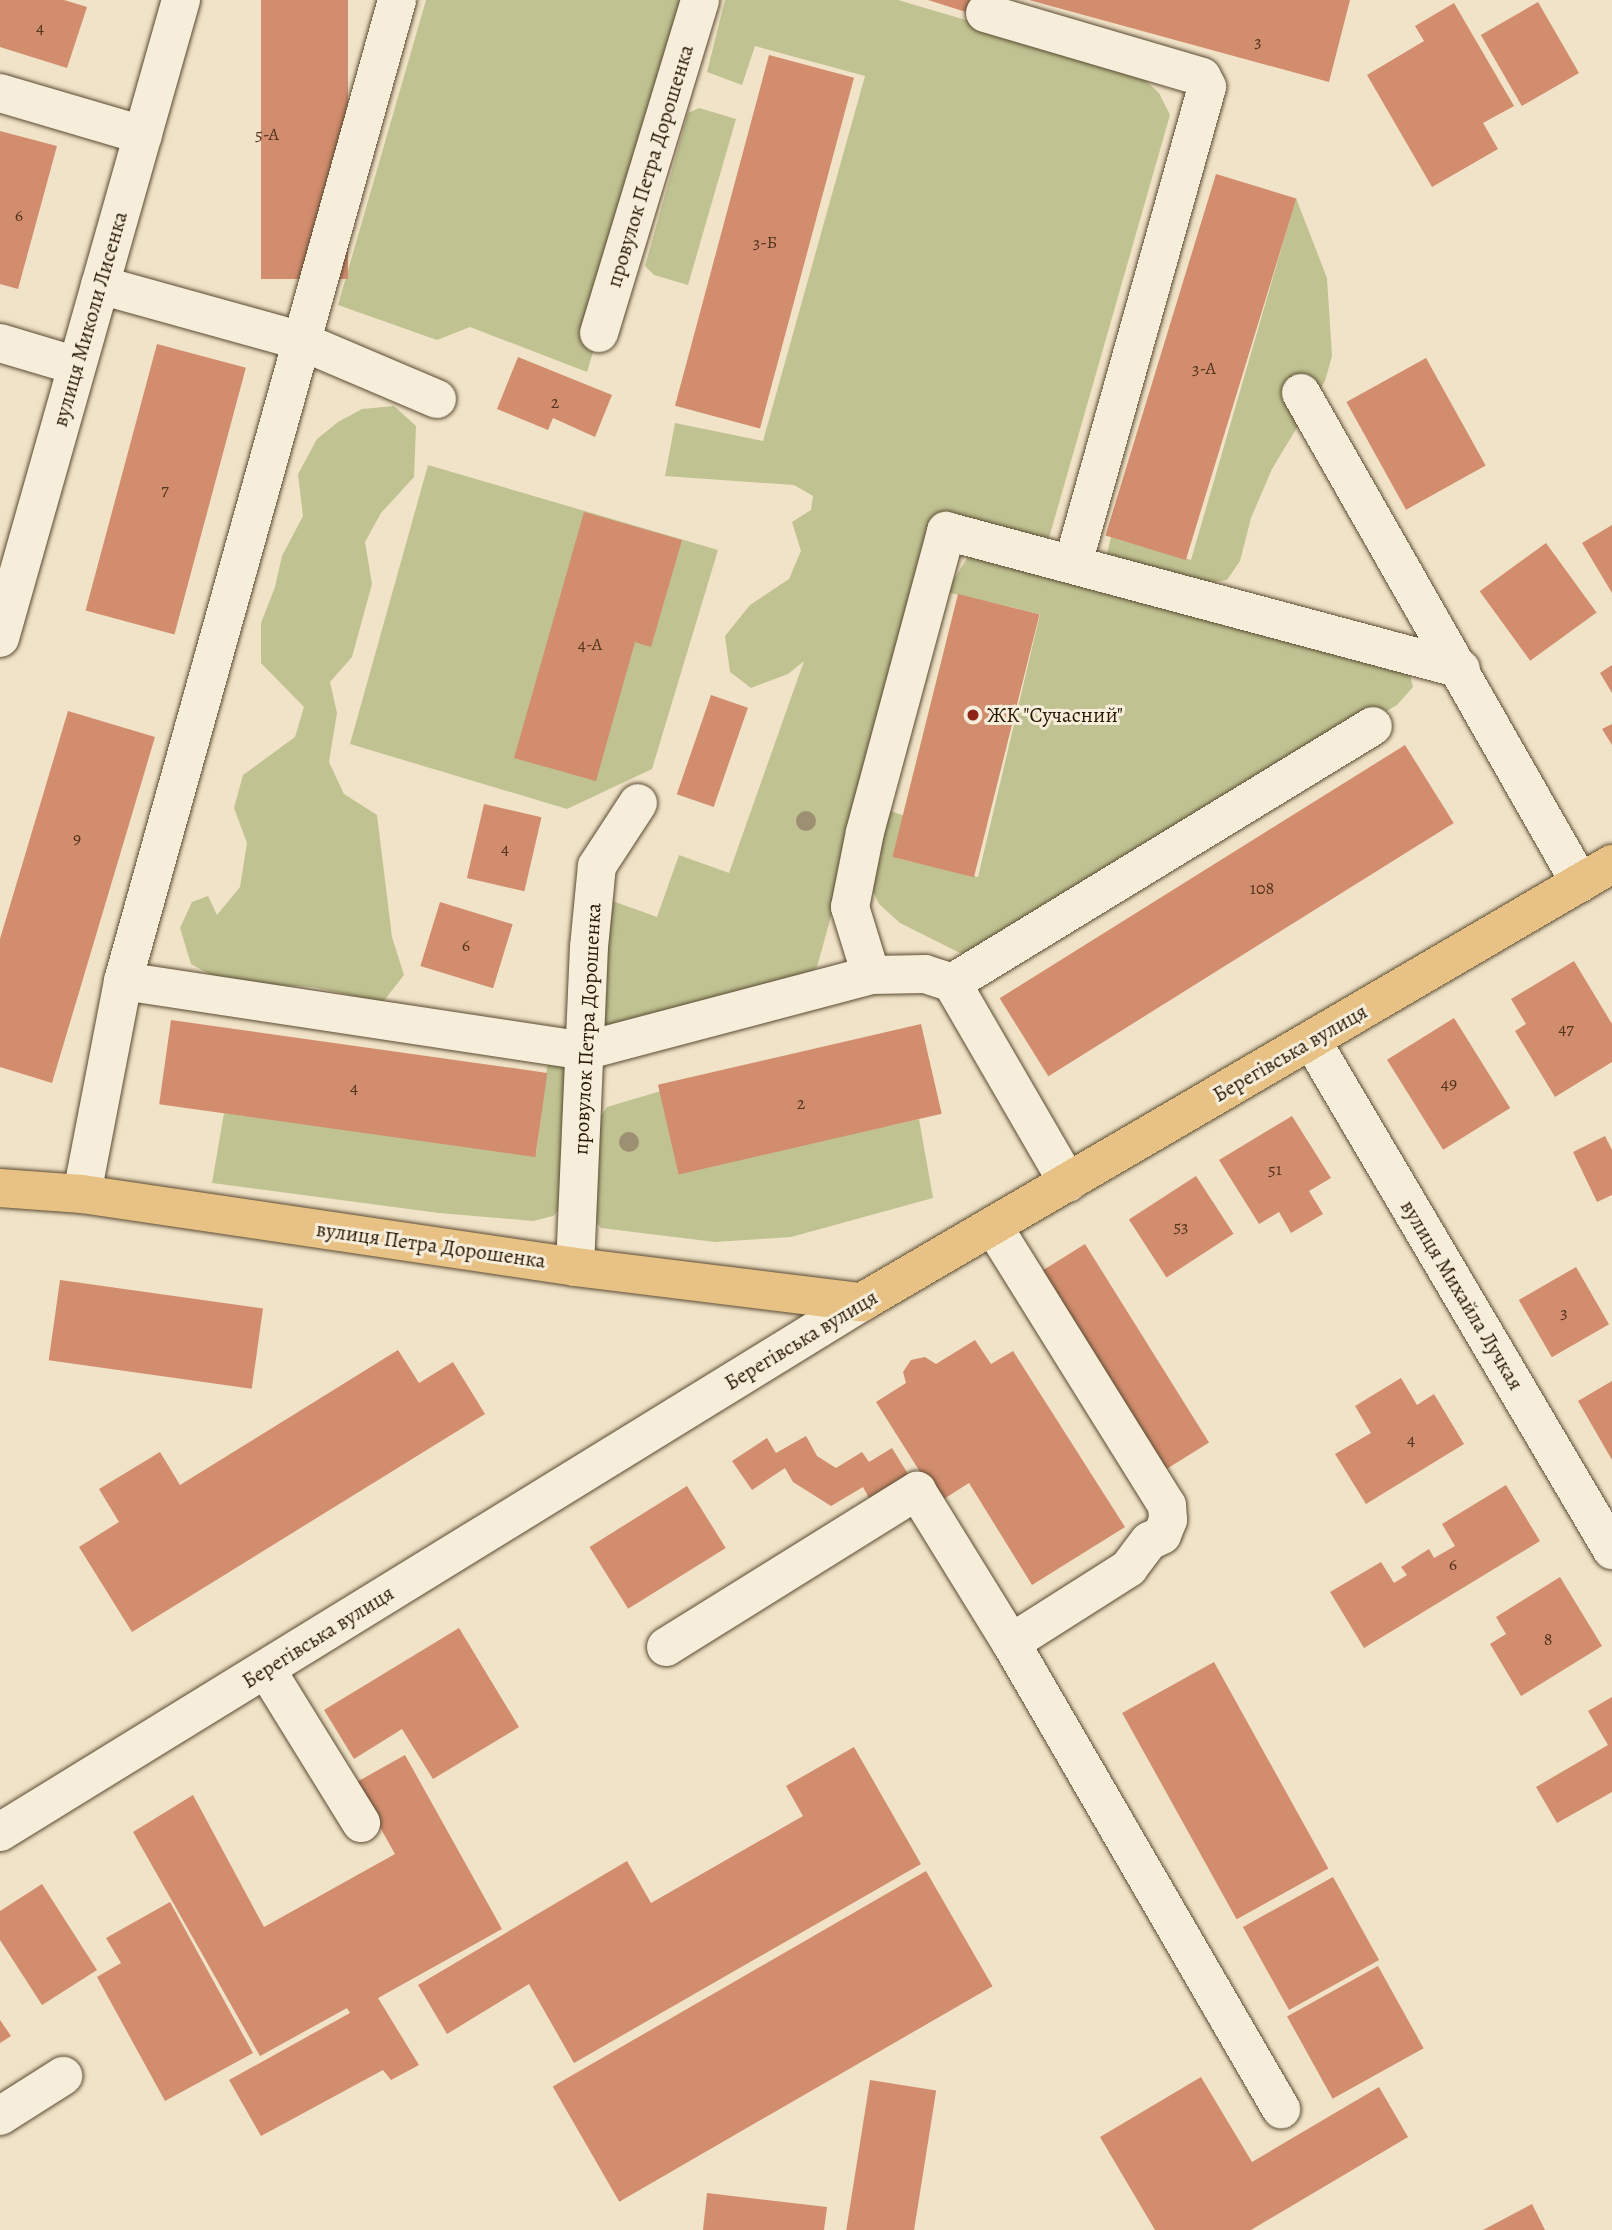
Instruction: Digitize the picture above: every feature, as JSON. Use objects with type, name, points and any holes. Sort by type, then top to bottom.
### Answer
[{"type":"main road","name":"Берегівська вулиця","points":[[862,1302],[1596,874]]},
{"type":"main road","name":"вулиця Петра Дорошенка","points":[[0,1188],[82,1194],[575,1267],[862,1302]]},
{"type":"street","name":"вулиця Миколи Лисенка","points":[[0,638],[6,597],[77,366],[181,0]]},
{"type":"street","points":[[82,1194],[123,981],[298,340],[397,0]]},
{"type":"street","name":"провулок Петра Дорошенка","points":[[598,333],[700,0]]},
{"type":"street","points":[[985,13],[1202,76],[1208,87],[1073,563]]},
{"type":"street","points":[[0,93],[143,135]]},
{"type":"street","points":[[100,285],[298,340],[437,399]]},
{"type":"street","points":[[0,343],[77,366]]},
{"type":"street","points":[[1301,393],[1461,669],[1596,874]]},
{"type":"street","points":[[871,975],[850,907],[865,832],[946,531],[1461,669]]},
{"type":"street","points":[[952,983],[1373,726]]},
{"type":"street","name":"провулок Петра Дорошенка","points":[[575,1267],[584,1051],[597,866],[638,803]]},
{"type":"street","points":[[123,981],[584,1051],[871,975],[925,974],[952,983],[1068,1183]]},
{"type":"street","name":"вулиця Михайла Лучкая","points":[[1311,1041],[1612,1550]]},
{"type":"street","points":[[993,1226],[1167,1505],[1168,1520],[1162,1535],[1149,1541],[1129,1568],[1011,1643]]},
{"type":"street","name":"Берегівська вулиця","points":[[0,1832],[862,1302]]},
{"type":"street","points":[[666,1647],[917,1491],[1011,1643],[1281,2109]]},
{"type":"street","points":[[265,1669],[361,1823]]},
{"type":"street","points":[[0,2116],[63,2076]]},
{"type":"green space","points":[[426,0],[700,0],[587,372],[470,327],[437,340],[338,305]]},
{"type":"green space","points":[[725,0],[898,0],[1134,70],[1159,93],[1170,115],[1047,545],[941,520],[817,967],[805,980],[595,1060],[607,899],[657,917],[679,855],[729,873],[804,661],[788,674],[751,688],[730,672],[725,636],[750,605],[789,579],[801,551],[792,522],[811,510],[813,496],[794,485],[665,476],[675,423],[763,441],[865,76],[755,46],[742,85],[707,72]]},
{"type":"green space","points":[[699,108],[736,119],[688,285],[654,275],[645,266],[688,113]]},
{"type":"green space","points":[[1296,198],[1327,278],[1332,356],[1325,381],[1272,469],[1251,518],[1240,561],[1227,580],[1202,584],[1105,563],[1111,537],[1191,560]]},
{"type":"green space","points":[[394,406],[416,426],[414,477],[381,513],[365,542],[372,584],[352,657],[330,682],[337,713],[329,762],[344,794],[377,815],[392,937],[404,975],[383,1002],[313,987],[226,983],[191,964],[180,928],[192,902],[208,896],[217,915],[240,887],[247,843],[234,808],[243,775],[295,737],[304,707],[261,663],[261,623],[275,587],[282,556],[303,516],[298,474],[317,439],[338,422],[362,409]]},
{"type":"green space","points":[[428,465],[718,550],[652,769],[567,809],[350,744]]},
{"type":"green space","points":[[969,555],[1409,671],[1413,687],[1397,705],[975,955],[960,953],[900,923],[879,904],[868,881],[882,825],[891,811],[905,816],[896,858],[978,877],[1040,614],[946,592]]},
{"type":"green space","points":[[551,1037],[577,1040],[562,1207],[553,1216],[533,1221],[439,1213],[212,1183],[224,1113],[536,1155]]},
{"type":"green space","points":[[661,1091],[680,1172],[919,1119],[933,1198],[791,1237],[715,1242],[601,1228],[594,1220],[601,1116],[607,1107]]},
{"type":"building","points":[[0,0],[64,0],[87,7],[67,68],[0,47]]},
{"type":"building","points":[[261,0],[348,0],[348,279],[261,279]]},
{"type":"building","points":[[928,0],[970,0],[966,12]]},
{"type":"building","points":[[1029,0],[1350,0],[1329,82]]},
{"type":"building","points":[[1538,2],[1579,73],[1522,106],[1481,35]]},
{"type":"building","points":[[1454,3],[1514,106],[1483,123],[1498,149],[1432,187],[1367,75],[1424,41],[1415,26]]},
{"type":"building","points":[[769,55],[854,78],[760,428],[675,406]]},
{"type":"building","points":[[0,131],[57,146],[18,289],[0,284]]},
{"type":"building","points":[[1216,174],[1296,199],[1186,560],[1105,535]]},
{"type":"building","points":[[157,344],[246,368],[174,634],[86,611]]},
{"type":"building","points":[[518,357],[612,395],[595,437],[553,418],[548,430],[497,409]]},
{"type":"building","points":[[1426,358],[1486,466],[1406,510],[1346,402]]},
{"type":"building","points":[[584,512],[682,540],[651,647],[635,642],[596,781],[514,758]]},
{"type":"building","points":[[1612,525],[1612,593],[1582,543]]},
{"type":"building","points":[[1546,543],[1597,613],[1530,661],[1480,591]]},
{"type":"building","name":"ЖК \"Сучасний\"","points":[[958,594],[1040,614],[974,877],[892,857]]},
{"type":"building","points":[[1612,665],[1612,693],[1600,673]]},
{"type":"building","points":[[711,695],[748,708],[714,807],[677,794]]},
{"type":"building","points":[[68,711],[155,737],[52,1083],[0,1067],[0,939]]},
{"type":"building","points":[[1612,724],[1612,745],[1602,729]]},
{"type":"building","points":[[1405,745],[1454,823],[1048,1076],[1000,998]]},
{"type":"building","points":[[484,804],[541,817],[524,891],[467,878]]},
{"type":"building","points":[[440,902],[513,924],[493,988],[420,966]]},
{"type":"building","points":[[1574,961],[1612,1024],[1612,1062],[1555,1097],[1515,1031],[1526,1024],[1511,999]]},
{"type":"building","points":[[1454,1018],[1510,1108],[1443,1150],[1387,1060]]},
{"type":"building","points":[[171,1020],[547,1073],[535,1157],[159,1104]]},
{"type":"building","points":[[921,1024],[942,1114],[679,1174],[658,1085]]},
{"type":"building","points":[[1292,1116],[1331,1178],[1309,1191],[1323,1214],[1291,1233],[1279,1212],[1259,1224],[1219,1160]]},
{"type":"building","points":[[1605,1136],[1612,1150],[1612,1195],[1597,1202],[1573,1152]]},
{"type":"building","points":[[1196,1176],[1234,1234],[1166,1277],[1129,1220]]},
{"type":"building","points":[[1085,1244],[1209,1442],[1159,1474],[1035,1275]]},
{"type":"building","points":[[1576,1267],[1609,1324],[1552,1357],[1519,1300]]},
{"type":"building","points":[[60,1280],[263,1309],[252,1389],[49,1360]]},
{"type":"building","points":[[975,1340],[991,1364],[1013,1351],[1125,1527],[1032,1585],[969,1483],[939,1502],[876,1402],[906,1383],[903,1372],[911,1360],[925,1357],[936,1364]]},
{"type":"building","points":[[398,1350],[419,1383],[453,1362],[485,1414],[132,1632],[79,1547],[119,1522],[99,1489],[160,1452],[180,1485]]},
{"type":"building","points":[[1401,1378],[1417,1405],[1434,1394],[1464,1444],[1366,1504],[1335,1454],[1371,1433],[1355,1406]]},
{"type":"building","points":[[1612,1381],[1612,1460],[1578,1401]]},
{"type":"building","points":[[806,1436],[817,1456],[836,1468],[862,1452],[869,1462],[892,1448],[908,1474],[869,1498],[863,1487],[831,1506],[793,1482],[785,1468],[752,1490],[732,1461],[767,1438],[776,1453]]},
{"type":"building","points":[[1506,1485],[1540,1541],[1364,1648],[1330,1592],[1381,1562],[1394,1583],[1407,1575],[1401,1567],[1429,1549],[1434,1558],[1455,1546],[1442,1524]]},
{"type":"building","points":[[687,1486],[726,1548],[628,1609],[589,1547]]},
{"type":"building","points":[[1560,1577],[1602,1646],[1521,1696],[1490,1644],[1506,1634],[1496,1617]]},
{"type":"building","points":[[459,1628],[519,1727],[433,1779],[402,1729],[354,1759],[324,1710]]},
{"type":"building","points":[[1214,1662],[1328,1868],[1237,1919],[1122,1713]]},
{"type":"building","points":[[1612,1697],[1612,1792],[1557,1823],[1536,1787],[1608,1745],[1588,1711]]},
{"type":"building","points":[[854,1747],[921,1864],[574,2063],[529,1984],[447,2034],[418,1985],[627,1861],[651,1903],[803,1816],[786,1786]]},
{"type":"building","points":[[405,1755],[502,1929],[378,1998],[419,2065],[391,2080],[383,2070],[261,2136],[229,2080],[350,2013],[347,2008],[260,2056],[133,1832],[193,1795],[264,1927],[395,1854],[355,1783]]},
{"type":"building","points":[[926,1871],[992,1986],[619,2202],[553,2086]]},
{"type":"building","points":[[1333,1877],[1379,1960],[1289,2010],[1243,1927]]},
{"type":"building","points":[[42,1884],[97,1970],[42,2005],[0,1940],[0,1911]]},
{"type":"building","points":[[170,1902],[253,2053],[165,2101],[97,1977],[121,1963],[106,1938]]},
{"type":"building","points":[[1378,1966],[1424,2048],[1333,2099],[1287,2016]]},
{"type":"building","points":[[0,2020],[11,2036],[0,2043]]},
{"type":"building","points":[[1201,2077],[1252,2162],[1379,2087],[1408,2137],[1251,2230],[1155,2230],[1100,2137]]},
{"type":"building","points":[[870,2080],[936,2090],[914,2230],[846,2230]]},
{"type":"building","points":[[707,2193],[827,2207],[824,2230],[703,2230]]},
{"type":"building","points":[[1532,2204],[1545,2230],[1483,2230]]},
{"type":"place","name":"ЖК \"Сучасний\"","points":[[973,715]]}]
